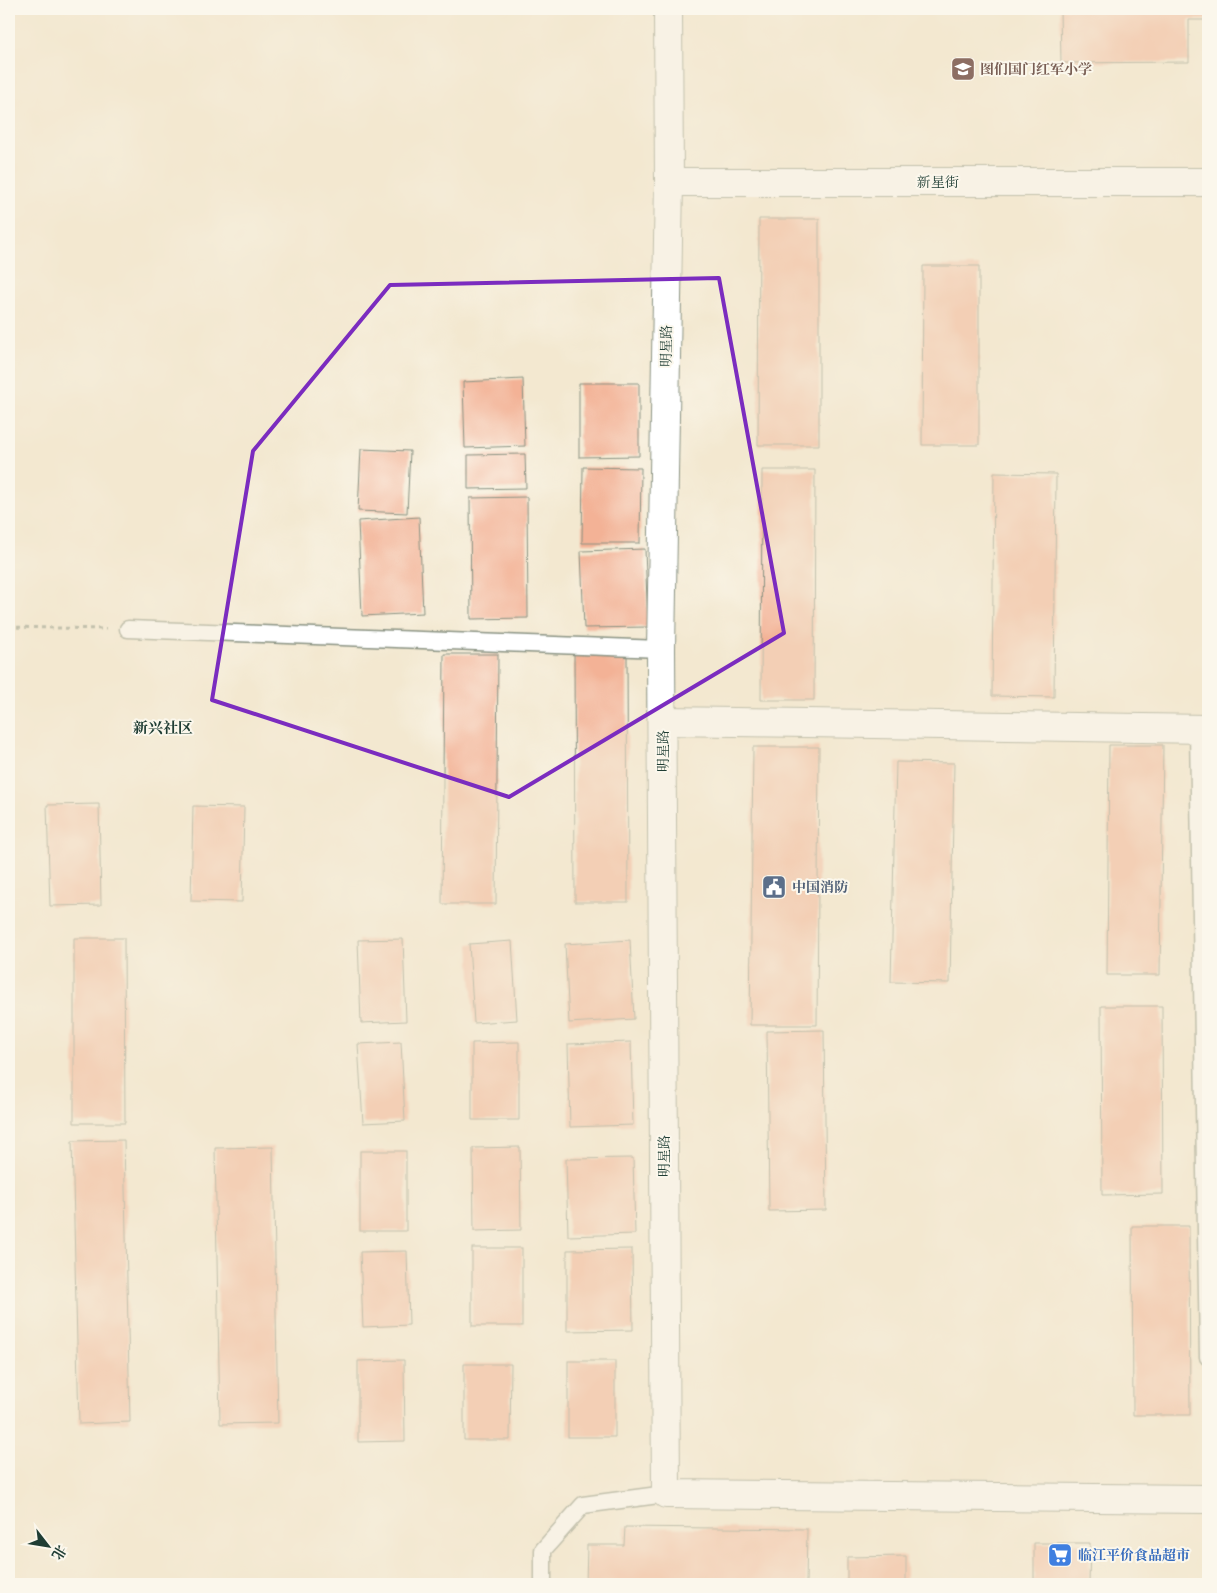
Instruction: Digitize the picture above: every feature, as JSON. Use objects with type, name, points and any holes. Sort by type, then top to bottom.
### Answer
[{"type":"street","name":"明星路","points":[[666,1494],[663,721],[661,649],[669,182],[668,9]]},
{"type":"street","name":"新星街","points":[[669,182],[1208,182]]},
{"type":"street","points":[[663,721],[1203,729]]},
{"type":"street","points":[[666,1494],[1208,1499]]},
{"type":"lane","points":[[128,629],[661,649]]},
{"type":"lane","points":[[1203,729],[1208,1357]]},
{"type":"lane","points":[[543,1584],[543,1550],[583,1505],[666,1494]]},
{"type":"path","points":[[9,627],[128,629]]},
{"type":"highlighted area","points":[[719,278],[784,633],[509,797],[212,700],[253,451],[390,285]]},
{"type":"building","points":[[1060,9],[1208,9],[1208,20],[1189,20],[1189,62],[1061,63]]},
{"type":"building","points":[[759,219],[819,219],[819,445],[758,445]]},
{"type":"building","points":[[923,266],[979,266],[979,445],[922,445]]},
{"type":"building","points":[[523,379],[525,446],[465,448],[463,382]]},
{"type":"building","points":[[579,383],[639,383],[639,456],[579,457]]},
{"type":"building","points":[[361,449],[410,451],[407,513],[358,511]]},
{"type":"building","points":[[525,454],[526,488],[468,489],[468,455]]},
{"type":"building","points":[[583,467],[641,468],[640,543],[582,543]]},
{"type":"building","points":[[762,470],[815,470],[814,700],[761,700]]},
{"type":"building","points":[[994,473],[1056,474],[1054,697],[992,696]]},
{"type":"building","points":[[527,497],[528,618],[471,619],[470,498]]},
{"type":"building","points":[[419,517],[423,613],[362,616],[358,521]]},
{"type":"building","points":[[645,549],[648,627],[584,628],[581,551]]},
{"type":"building","points":[[574,651],[627,651],[628,902],[575,902]]},
{"type":"building","points":[[444,654],[498,654],[496,904],[442,904]]},
{"type":"building","points":[[1109,745],[1163,745],[1160,975],[1107,975]]},
{"type":"building","points":[[753,747],[819,747],[817,1025],[750,1025]]},
{"type":"building","points":[[896,762],[954,763],[950,983],[891,982]]},
{"type":"building","points":[[99,804],[101,905],[50,906],[47,805]]},
{"type":"building","points":[[193,806],[244,807],[242,902],[191,901]]},
{"type":"building","points":[[74,938],[124,938],[125,1123],[74,1123]]},
{"type":"building","points":[[403,939],[406,1021],[361,1023],[358,940]]},
{"type":"building","points":[[630,940],[634,1019],[569,1023],[565,944]]},
{"type":"building","points":[[512,941],[517,1020],[474,1023],[469,944]]},
{"type":"building","points":[[1101,1006],[1162,1006],[1163,1194],[1102,1195]]},
{"type":"building","points":[[824,1030],[826,1210],[769,1211],[767,1031]]},
{"type":"building","points":[[401,1042],[405,1121],[363,1123],[358,1044]]},
{"type":"building","points":[[519,1042],[519,1120],[472,1120],[472,1043]]},
{"type":"building","points":[[631,1042],[633,1125],[570,1127],[568,1044]]},
{"type":"building","points":[[124,1140],[130,1422],[79,1424],[72,1141]]},
{"type":"building","points":[[273,1147],[278,1423],[220,1424],[215,1148]]},
{"type":"building","points":[[520,1147],[521,1230],[474,1231],[473,1148]]},
{"type":"building","points":[[360,1151],[406,1151],[406,1231],[360,1231]]},
{"type":"building","points":[[633,1158],[635,1234],[568,1236],[566,1159]]},
{"type":"building","points":[[1132,1226],[1189,1226],[1190,1415],[1133,1415]]},
{"type":"building","points":[[472,1248],[522,1248],[522,1326],[472,1326]]},
{"type":"building","points":[[632,1249],[633,1330],[567,1331],[567,1250]]},
{"type":"building","points":[[407,1251],[409,1325],[363,1327],[360,1252]]},
{"type":"building","points":[[404,1360],[405,1441],[358,1442],[358,1361]]},
{"type":"building","points":[[568,1361],[615,1361],[615,1437],[568,1437]]},
{"type":"building","points":[[464,1364],[511,1364],[510,1440],[464,1440]]},
{"type":"building","points":[[625,1527],[807,1529],[806,1584],[586,1584],[587,1545],[624,1545]]},
{"type":"building","points":[[1034,1543],[1090,1543],[1089,1584],[1034,1584]]},
{"type":"building","points":[[906,1556],[906,1584],[847,1584],[847,1557]]},
{"type":"place","name":"图们国门红军小学","points":[[963,69]]},
{"type":"place","name":"中国消防","points":[[774,887]]},
{"type":"place","name":"临江平价食品超市","points":[[1060,1555]]},
{"type":"district","name":"新兴社区","points":[[163,728]]}]
